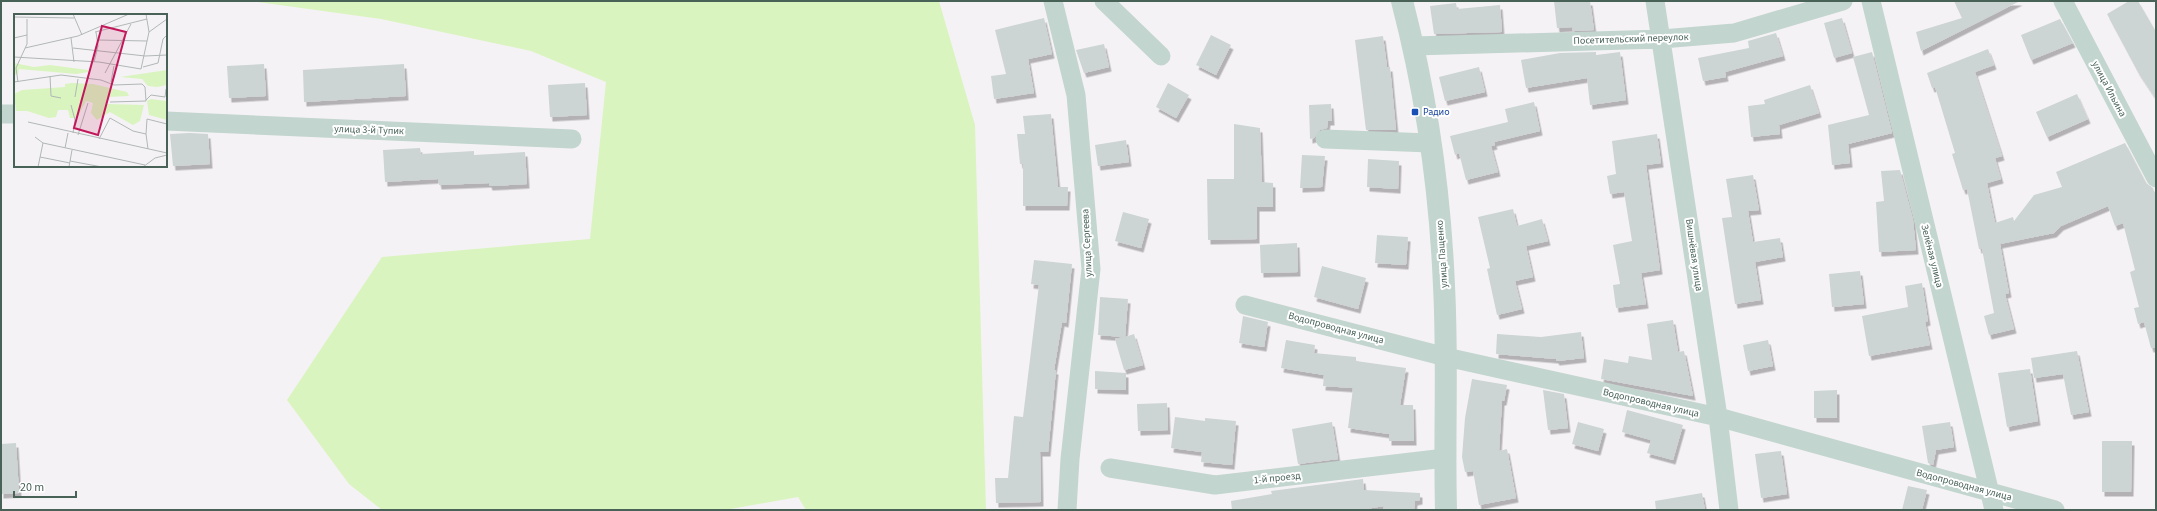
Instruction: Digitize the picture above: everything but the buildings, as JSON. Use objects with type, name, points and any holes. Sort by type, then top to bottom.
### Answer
[{"type":"street","name":"улица Сергеева","points":[[1053,1],[1076,95],[1091,269],[1070,459],[1067,510]]},
{"type":"street","points":[[1104,1],[1162,56]]},
{"type":"street","name":"улица Пащенко","points":[[1402,1],[1414,46],[1430,143],[1439,217],[1444,286],[1446,357],[1444,458],[1446,510]]},
{"type":"street","name":"Вишнёвая улица","points":[[1655,1],[1662,39],[1718,417],[1729,510]]},
{"type":"street","name":"Посетительский переулок","points":[[1414,46],[1662,39],[1734,33],[1843,1]]},
{"type":"street","name":"Зелёная улица","points":[[1871,1],[1992,501]]},
{"type":"street","name":"улица Ильина","points":[[2063,1],[2156,178]]},
{"type":"street","points":[[1,114],[14,114]]},
{"type":"street","name":"улица 3-й Тупик","points":[[167,121],[572,139]]},
{"type":"street","points":[[1325,139],[1430,143]]},
{"type":"street","name":"Водопроводная улица","points":[[1245,304],[1446,357],[1718,417],[1992,501],[2055,510]]},
{"type":"street","name":"1-й проезд","points":[[1110,468],[1215,485],[1444,458]]},
{"type":"green space","points":[[250,1],[939,1],[975,125],[986,510],[806,510],[798,497],[725,510],[382,510],[349,484],[287,400],[382,257],[590,239],[606,82],[531,51],[381,19]]},
{"type":"place","name":"Радио","points":[[1415,112]]}]
